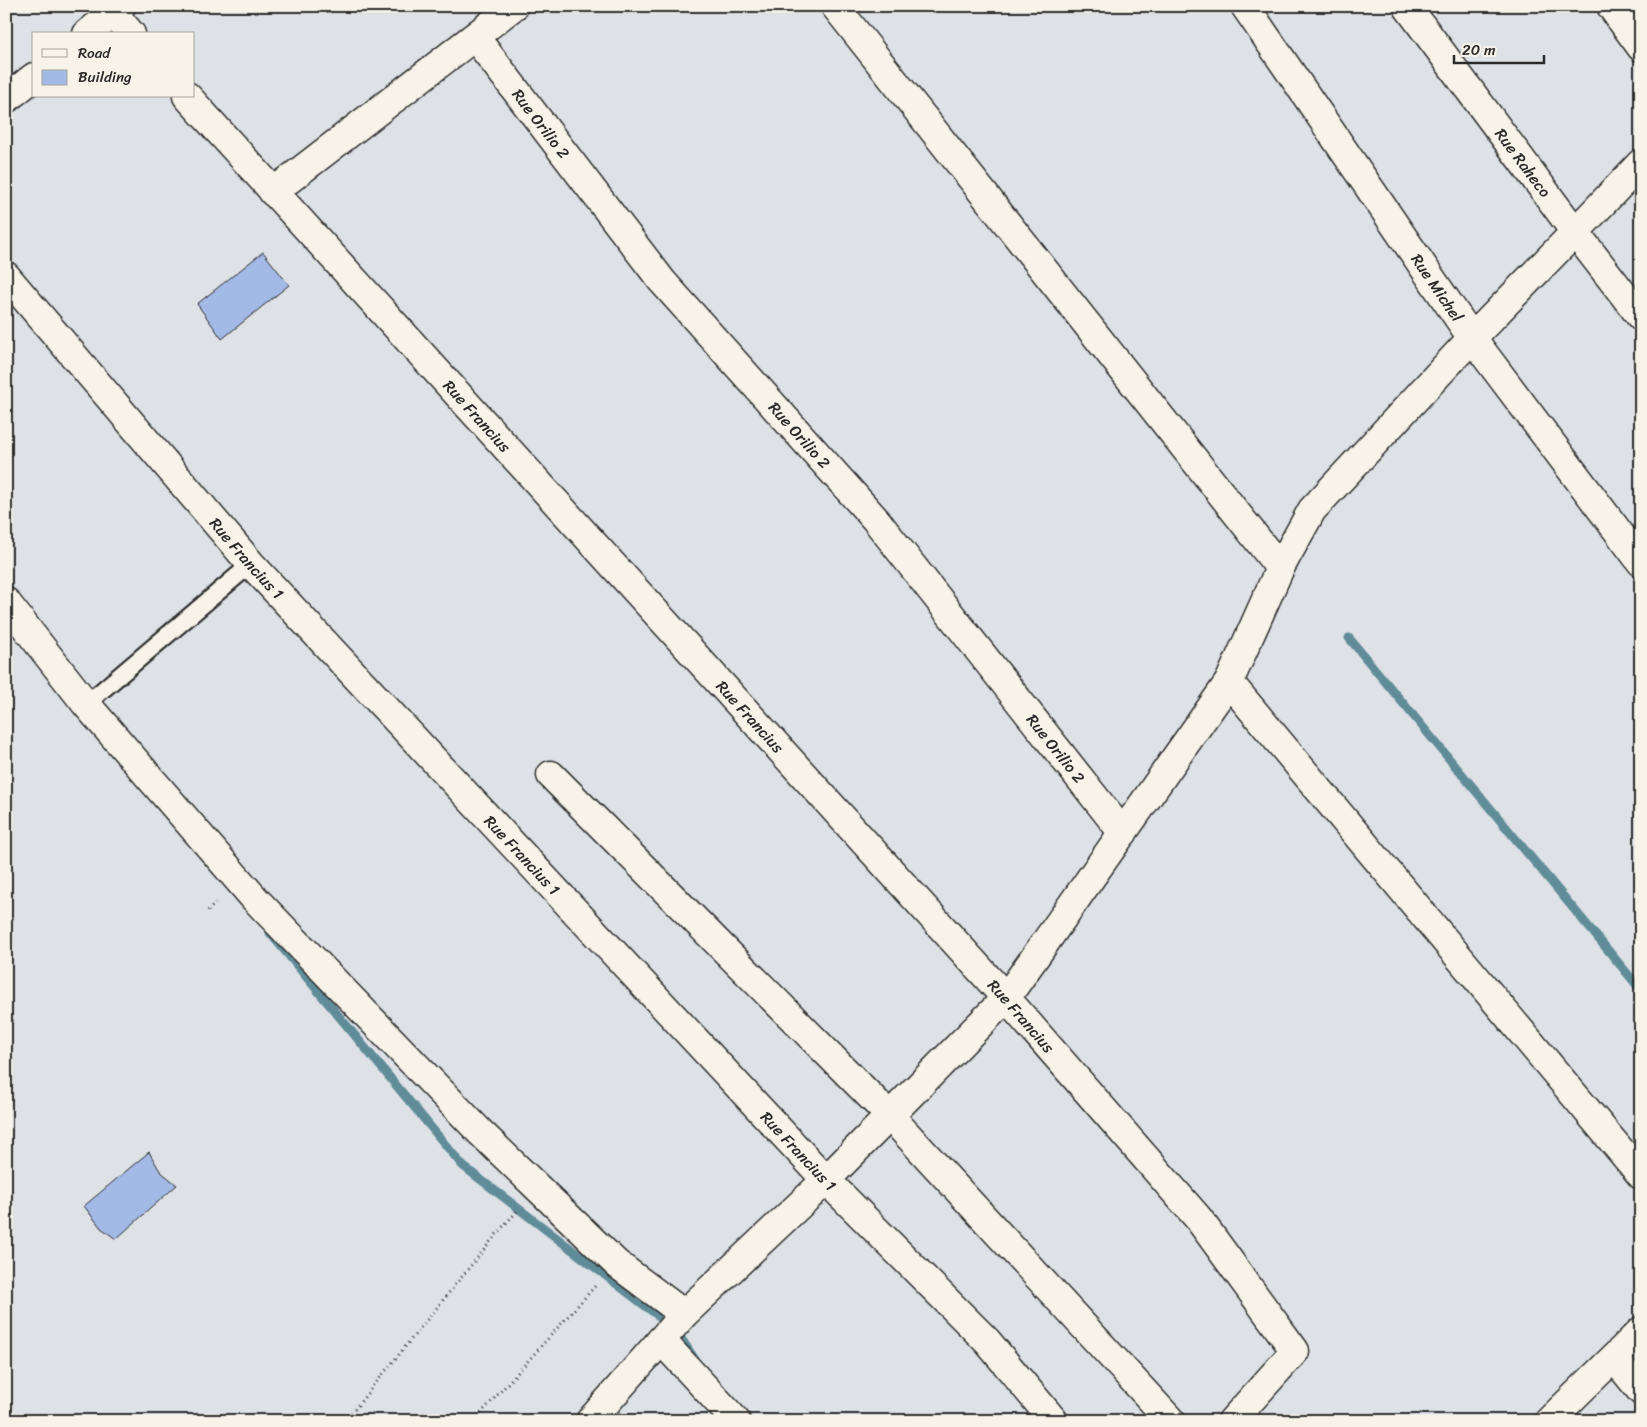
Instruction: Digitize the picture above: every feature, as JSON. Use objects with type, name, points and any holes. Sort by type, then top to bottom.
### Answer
[{"type":"street","points":[[272,192],[514,6]]},
{"type":"street","points":[[835,6],[1280,568]]},
{"type":"street","name":"Rue Michel","points":[[1245,6],[1472,338],[1641,562]]},
{"type":"street","name":"Rue Raheco","points":[[1408,6],[1575,232],[1641,317]]},
{"type":"street","points":[[1611,6],[1641,47]]},
{"type":"street","points":[[90,32],[117,10],[131,32]]},
{"type":"street","name":"Rue Orilio 2","points":[[475,37],[662,281],[876,520],[1123,833]]},
{"type":"street","points":[[6,99],[32,78]]},
{"type":"street","name":"Rue Francius","points":[[189,98],[272,192],[1006,998],[1198,1218],[1295,1351],[1232,1421]]},
{"type":"street","points":[[590,1421],[684,1314],[826,1180],[1006,998],[1229,682],[1280,568],[1312,510],[1472,338],[1641,163]]},
{"type":"street","name":"Rue Francius 1","points":[[6,276],[251,564],[826,1180],[987,1341],[1054,1421]]},
{"type":"street","points":[[6,602],[86,704],[255,899],[481,1133],[617,1264],[684,1314]]},
{"type":"street","points":[[1229,682],[1641,1175]]},
{"type":"street","points":[[551,775],[890,1116],[1171,1421]]},
{"type":"street","points":[[1549,1421],[1641,1331]]},
{"type":"street","points":[[661,1340],[736,1421]]},
{"type":"street","points":[[1614,1358],[1641,1391]]},
{"type":"lane","points":[[86,704],[251,564]]},
{"type":"path","points":[[345,1421],[499,1231]]},
{"type":"path","points":[[474,1421],[617,1264]]},
{"type":"building","points":[[263,252],[289,285],[222,339],[197,304]]},
{"type":"building","points":[[149,1152],[160,1171],[177,1185],[116,1239],[101,1228],[84,1206]]},
{"type":"waterway","points":[[1349,638],[1641,990]]},
{"type":"waterway","points":[[270,933],[463,1166],[674,1328],[694,1358]]}]
